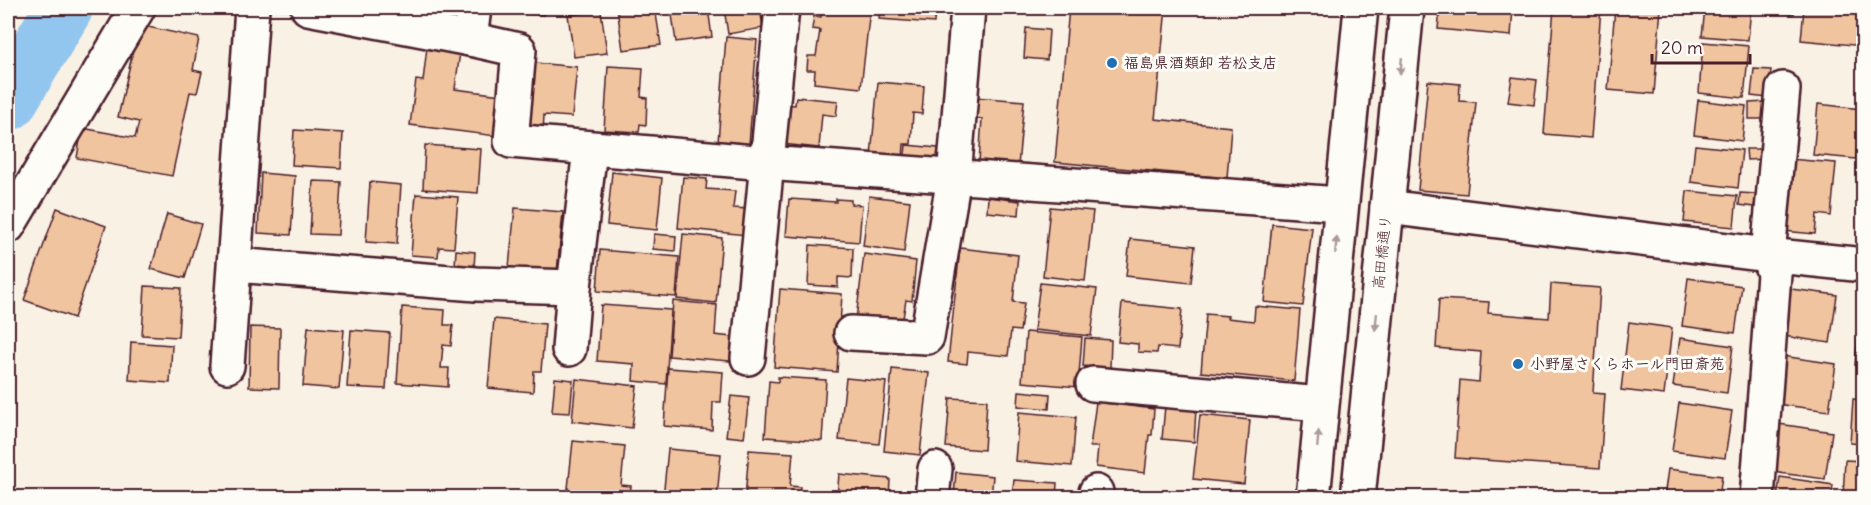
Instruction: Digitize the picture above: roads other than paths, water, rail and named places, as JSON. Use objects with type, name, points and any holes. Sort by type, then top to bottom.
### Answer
[{"type":"main road","points":[[8,224],[138,8]]},
{"type":"main road","points":[[227,366],[252,8]]},
{"type":"main road","points":[[308,8],[472,23],[519,50],[511,141],[766,164],[1340,204]]},
{"type":"main road","points":[[748,358],[782,8]]},
{"type":"main road","points":[[851,333],[927,337],[954,177],[968,8]]},
{"type":"main road","points":[[1313,498],[1360,8]]},
{"type":"main road","name":"高田橋通り","points":[[1358,498],[1407,8]]},
{"type":"main road","points":[[1757,498],[1774,274],[1768,255],[1783,89]]},
{"type":"main road","points":[[569,349],[590,149]]},
{"type":"main road","points":[[1387,207],[1863,265]]},
{"type":"main road","points":[[235,265],[476,284],[574,287]]},
{"type":"main road","points":[[1093,384],[1321,404]]},
{"type":"waterway","points":[[8,102],[64,8]]},
{"type":"place","name":"福島県酒類卸 若松支店","points":[[1112,63]]},
{"type":"place","name":"小野屋さくらホール門田斎苑","points":[[1518,364]]}]
